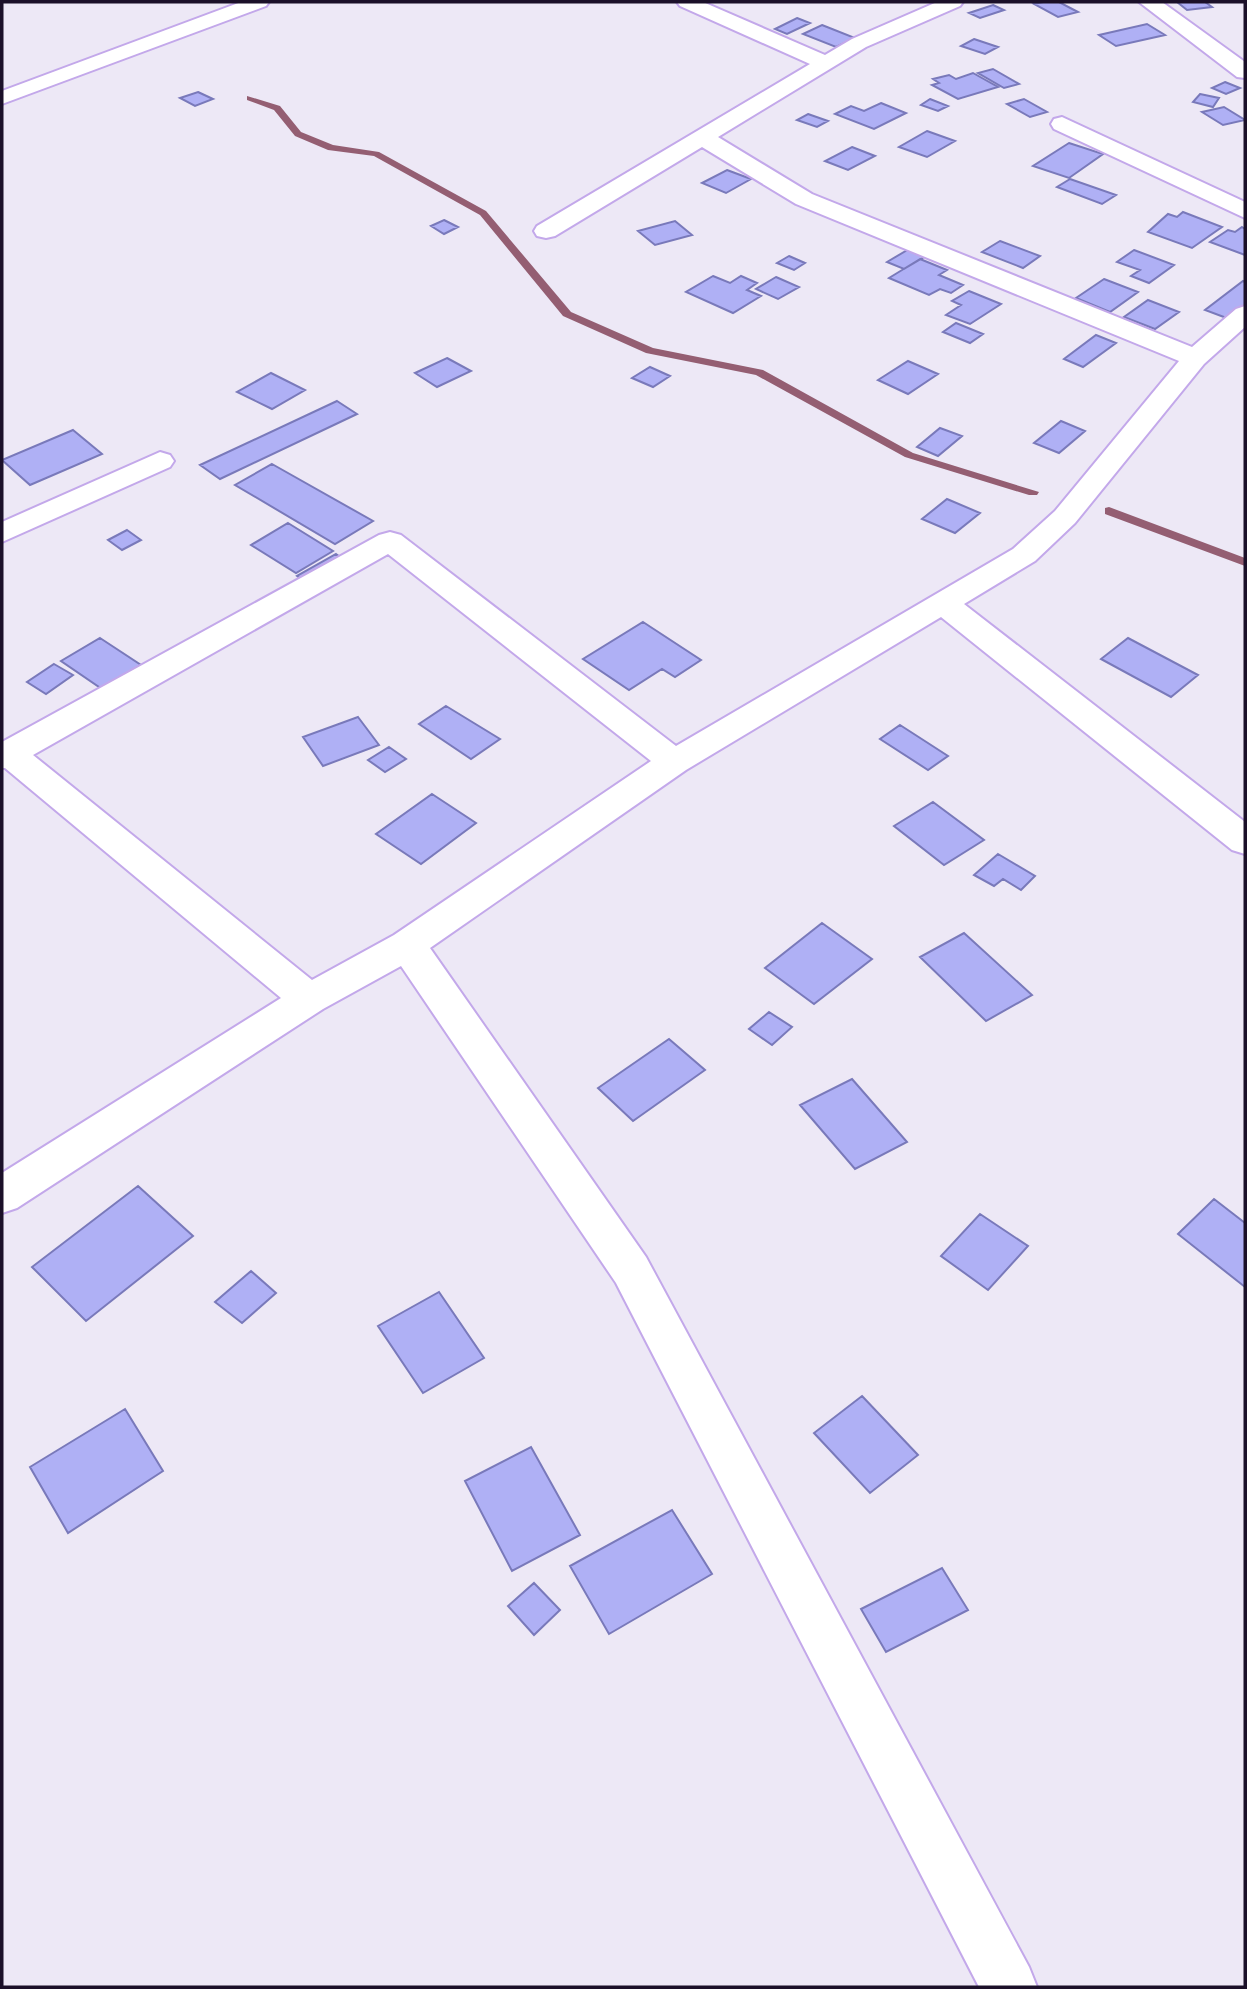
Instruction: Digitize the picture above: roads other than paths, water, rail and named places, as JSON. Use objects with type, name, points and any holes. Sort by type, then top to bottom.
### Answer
[{"type":"street","points":[[2,98],[259,2]]},
{"type":"street","points":[[687,2],[826,63]]},
{"type":"street","points":[[546,231],[859,43],[953,2]]},
{"type":"street","points":[[1149,2],[1245,72]]},
{"type":"street","points":[[1062,124],[1245,211]]},
{"type":"street","points":[[704,138],[804,199],[1195,358]]},
{"type":"street","points":[[2,1195],[309,999],[407,945],[674,762],[1024,555],[1065,517],[1195,358],[1245,314]]},
{"type":"street","points":[[2,533],[160,461]]},
{"type":"street","points":[[309,999],[6,755],[390,541],[674,762]]},
{"type":"street","points":[[943,603],[1245,841]]},
{"type":"street","points":[[407,945],[631,1270],[1009,1987]]},
{"type":"waterway","points":[[250,98],[277,108],[298,134],[331,148],[376,154],[483,213],[567,314],[650,351],[759,372],[909,455],[1033,492]]},
{"type":"waterway","points":[[1109,511],[1245,562]]}]
